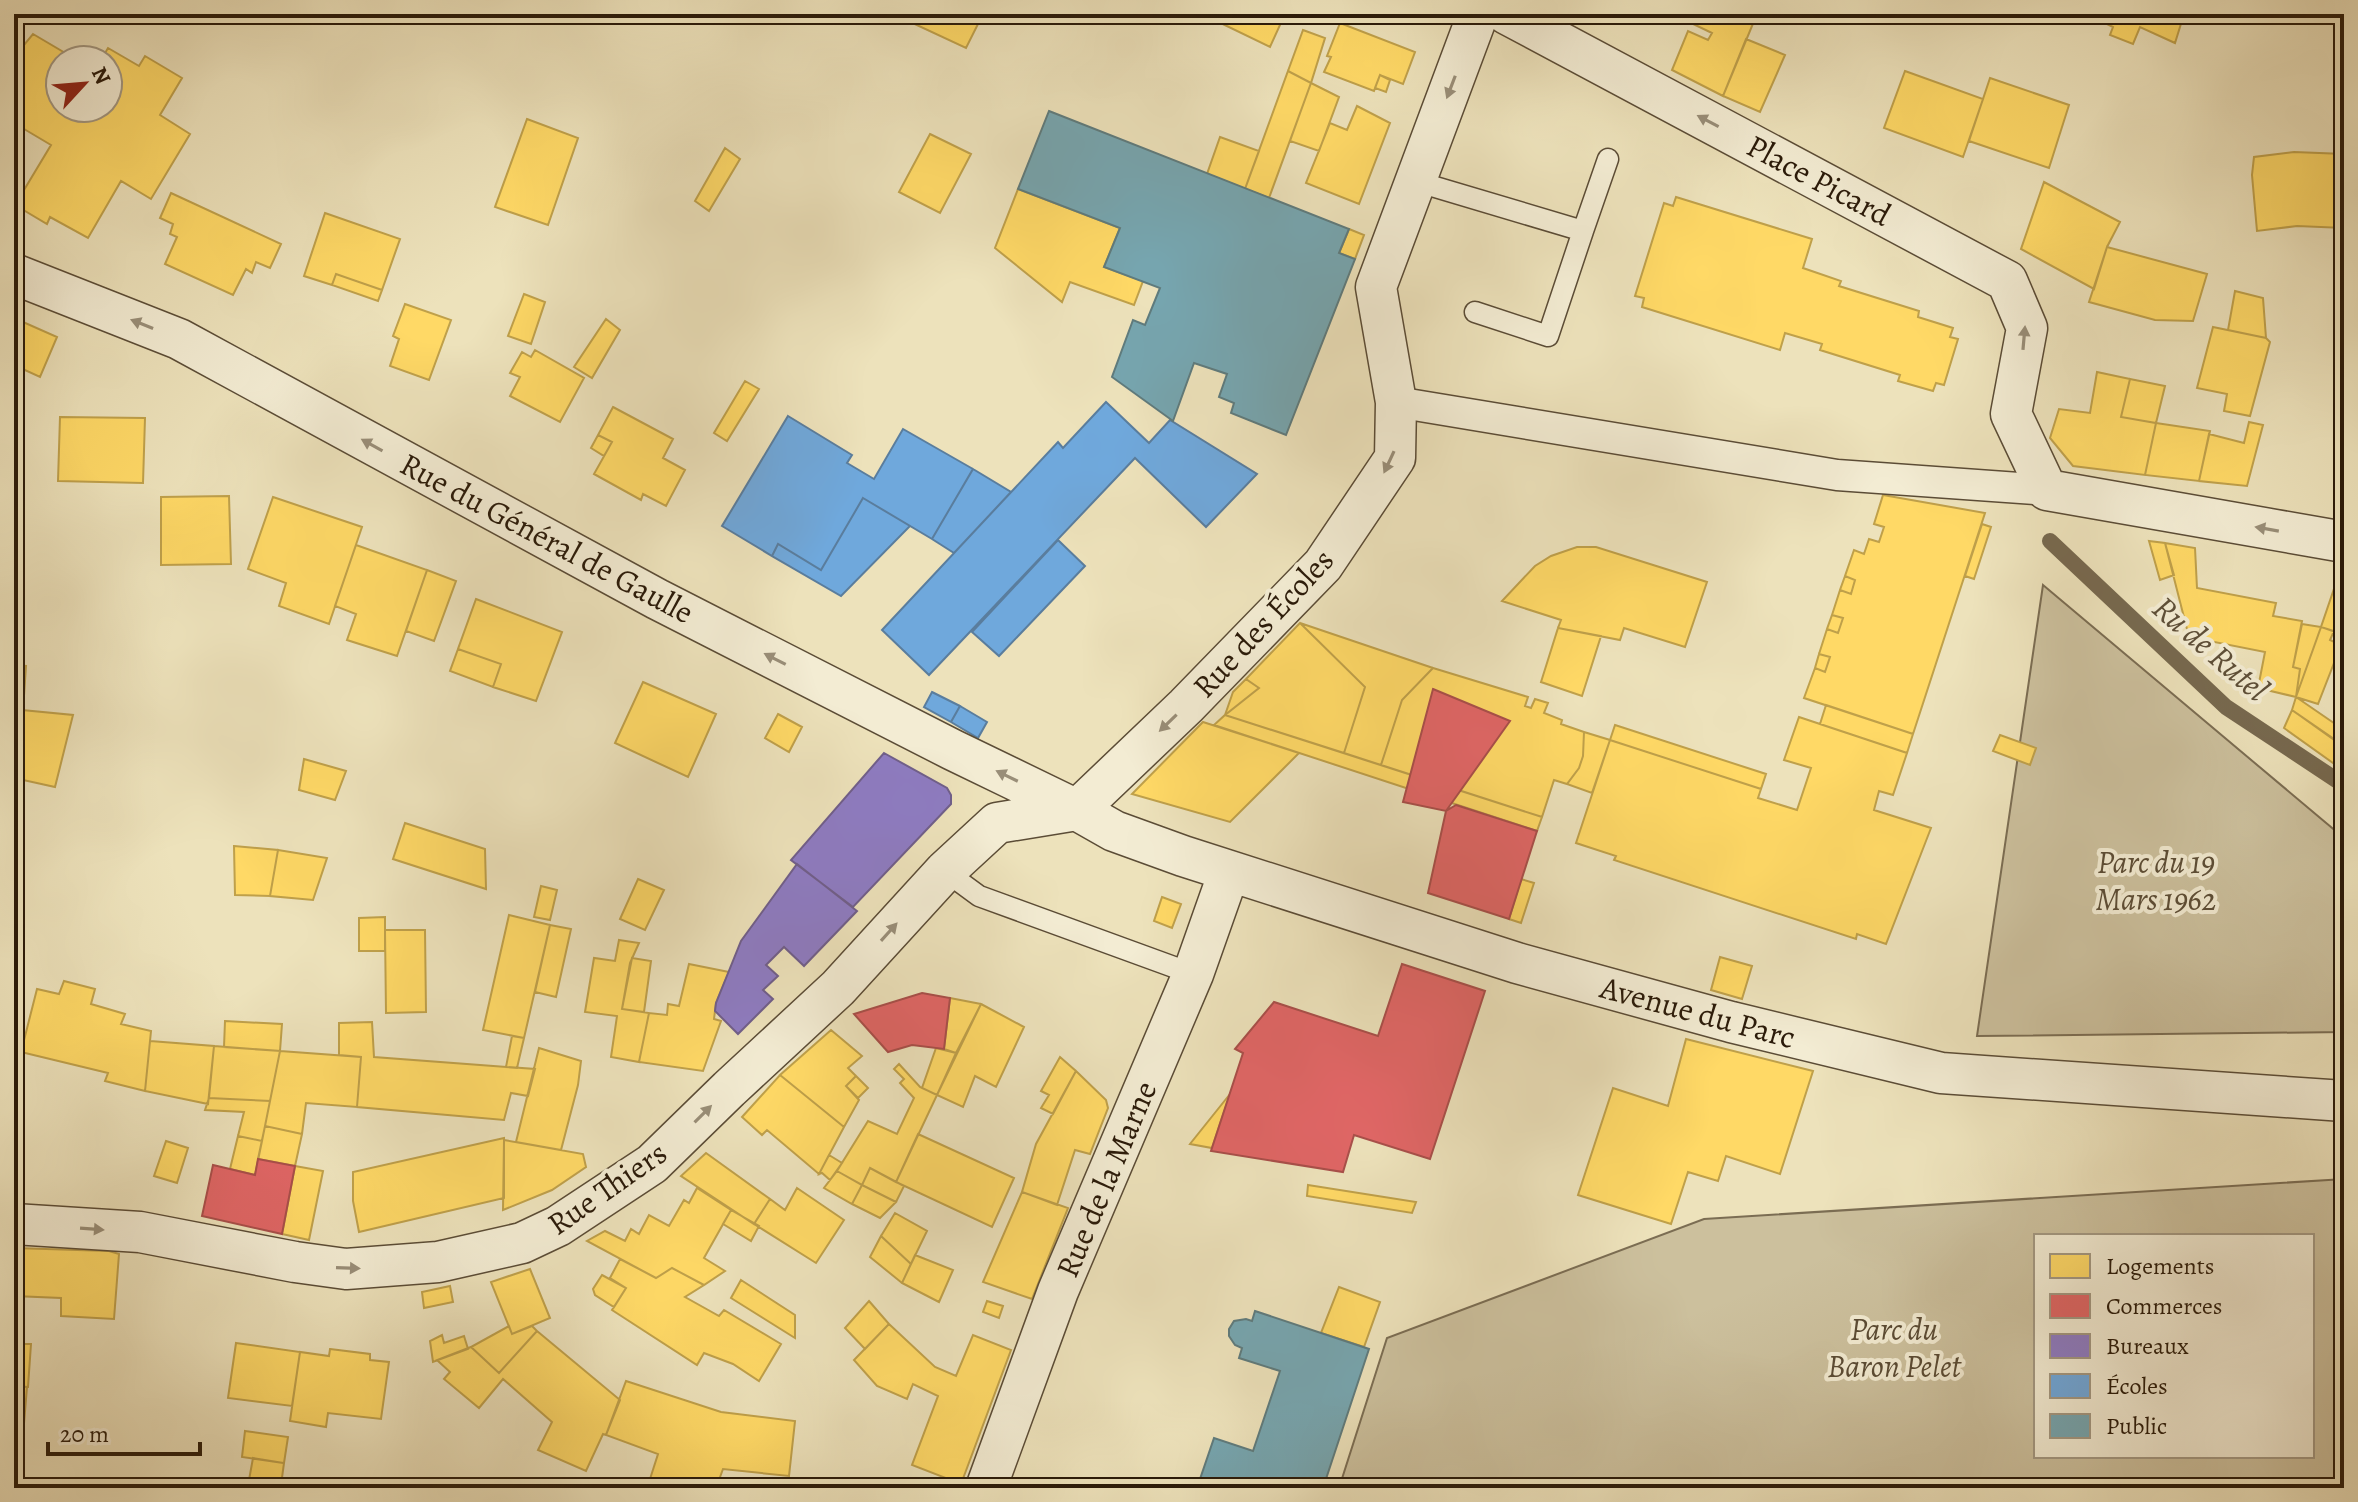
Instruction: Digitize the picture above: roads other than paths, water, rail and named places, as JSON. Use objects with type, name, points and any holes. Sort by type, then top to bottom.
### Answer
[{"type":"street","points":[[1415,181],[1478,14]]},
{"type":"street","name":"Place Picard","points":[[1507,14],[2007,281],[2027,328],[2011,414],[2047,490]]},
{"type":"street","name":"Rue des Écoles","points":[[1077,810],[1186,706],[1323,565],[1395,458],[1396,402],[1376,287],[1415,181]]},
{"type":"street","name":"Rue du Général de Gaulle","points":[[14,274],[179,339],[644,592],[1077,810]]},
{"type":"street","points":[[1396,402],[1837,475],[2047,490],[2344,542]]},
{"type":"street","name":"Rue Thiers","points":[[14,1224],[140,1232],[346,1269],[438,1262],[522,1243],[558,1226],[652,1164],[838,988],[945,871],[997,823],[1077,810]]},
{"type":"street","name":"Avenue du Parc","points":[[1077,810],[1114,831],[1229,872],[1532,968],[1731,1022],[1941,1073],[2344,1101]]},
{"type":"street","name":"Rue de la Marne","points":[[986,1488],[1058,1291],[1193,974],[1229,872]]},
{"type":"lane","points":[[1475,312],[1548,336],[1608,159]]},
{"type":"lane","points":[[1415,181],[1583,231]]},
{"type":"lane","points":[[945,871],[979,896],[1193,974]]},
{"type":"waterway","name":"Ru de Rutel","points":[[2050,541],[2226,707],[2344,785]]},
{"type":"park label","name":"Parc du 19 Mars 1962","points":[[2156,880]]},
{"type":"park label","name":"Parc du Baron Pelet","points":[[1894,1348]]}]
